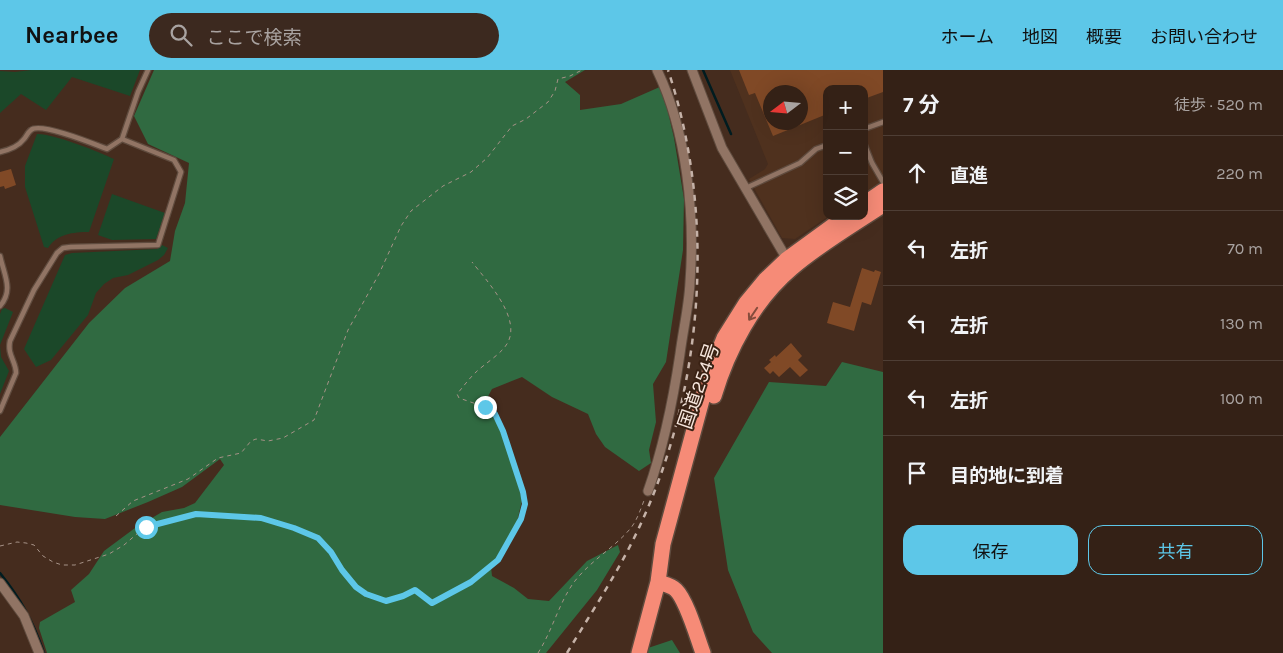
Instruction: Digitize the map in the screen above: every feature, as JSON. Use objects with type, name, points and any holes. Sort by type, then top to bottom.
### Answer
[{"type":"highway","points":[[868,201],[883,191]]},
{"type":"highway","name":"国道254号","points":[[789,264],[883,205]]},
{"type":"highway","name":"国道254号","points":[[639,653],[658,582],[672,544],[719,379],[733,346],[753,313],[789,264],[841,220]]},
{"type":"highway","points":[[658,582],[669,585],[677,591],[686,608],[702,653]]},
{"type":"street","points":[[648,491],[671,409],[689,295],[691,262],[689,199],[682,150],[672,109],[657,70]]},
{"type":"street","points":[[692,70],[722,148],[789,264]]},
{"type":"street","points":[[0,583],[24,616],[39,653]]},
{"type":"lane","points":[[0,152],[18,145],[36,127],[48,129],[107,149],[122,139],[148,70]]},
{"type":"lane","points":[[868,128],[883,122]]},
{"type":"lane","points":[[0,411],[16,373],[16,368],[10,357],[10,341],[34,290],[57,253],[63,248],[71,247],[158,245],[181,172],[174,160],[122,139]]},
{"type":"lane","points":[[746,188],[800,162],[816,149],[823,146]]},
{"type":"lane","points":[[868,154],[883,182]]},
{"type":"lane","points":[[0,256],[8,289],[7,297],[0,306]]},
{"type":"path","points":[[116,516],[133,501],[188,479],[218,458],[241,453],[251,441],[256,439],[268,441],[283,438],[314,420],[348,330],[379,274],[401,226],[411,211],[437,190],[470,172],[487,158],[512,126],[526,119],[548,102],[555,91],[558,79],[582,70]]},
{"type":"path","points":[[0,546],[17,542],[34,545],[43,556],[53,562],[62,566],[75,565],[110,554],[124,546],[146,527],[196,514],[261,518],[318,538],[331,552],[342,570],[356,587],[366,594],[386,601],[415,590],[432,603],[471,582],[498,560],[521,519],[525,504],[523,492],[503,431],[495,414],[485,407],[459,398],[457,394],[474,374],[508,342],[511,328],[507,312],[497,294],[472,262]]},
{"type":"path","points":[[538,653],[572,585],[586,568],[617,542],[631,527],[648,491]]},
{"type":"shaded area","points":[[730,70],[883,70],[883,180],[868,190],[868,85],[823,85],[823,220],[795,239],[782,238],[749,179],[765,169],[768,164]]},
{"type":"green space","points":[[140,70],[130,96],[72,77],[46,110],[21,94],[0,113],[0,71]]},
{"type":"green space","points":[[154,70],[585,70],[565,82],[580,95],[580,110],[621,104],[662,86],[674,138],[684,199],[683,250],[666,362],[653,384],[656,422],[649,450],[651,463],[639,471],[605,447],[596,434],[588,414],[552,397],[522,377],[492,389],[485,402],[499,428],[515,472],[522,500],[514,535],[491,567],[492,576],[514,588],[528,599],[549,601],[587,561],[618,545],[620,552],[597,590],[546,653],[47,653],[39,628],[40,622],[75,602],[71,590],[89,574],[104,551],[135,528],[162,512],[184,508],[195,503],[224,465],[220,459],[182,487],[105,519],[75,517],[0,505],[0,437],[89,323],[125,288],[170,261],[175,231],[185,203],[189,163],[148,144],[134,116]]},
{"type":"green space","points":[[37,134],[44,134],[64,140],[114,159],[89,232],[66,235],[56,240],[48,248],[44,247],[25,187],[25,166]]},
{"type":"green space","points":[[112,194],[165,213],[156,239],[112,240],[98,235]]},
{"type":"green space","points":[[162,245],[168,248],[158,260],[128,275],[113,278],[104,284],[96,293],[88,315],[51,360],[36,367],[24,349],[65,255],[72,253],[157,249]]},
{"type":"green space","points":[[5,308],[13,312],[0,345],[0,314],[2,309]]},
{"type":"green space","points":[[0,345],[1,357],[9,371],[0,394]]},
{"type":"green space","points":[[842,362],[883,372],[883,653],[772,653],[753,632],[728,570],[714,478],[769,382],[826,386]]},
{"type":"green space","points":[[672,640],[680,653],[647,653],[648,648]]},
{"type":"building","points":[[739,70],[883,70],[883,92],[868,98],[868,85],[823,85],[823,116],[808,122],[808,85],[763,85],[763,112],[755,93],[749,95]]},
{"type":"building","points":[[770,130],[788,130],[773,136]]},
{"type":"building","points":[[11,169],[16,185],[5,189],[4,186],[0,187],[0,172]]},
{"type":"building","points":[[862,268],[881,272],[871,305],[862,302],[854,331],[827,323],[833,302],[850,307]]},
{"type":"building","points":[[791,343],[802,356],[798,360],[808,370],[800,377],[790,367],[779,377],[773,371],[770,374],[764,368],[771,362],[769,360],[775,355],[776,357]]},
{"type":"waterway","points":[[703,70],[731,134]]},
{"type":"waterway","points":[[0,573],[26,611],[44,653]]},
{"type":"railway","points":[[567,653],[629,548],[660,478],[677,421],[689,363],[696,304],[697,244],[693,185],[683,126],[668,70]]},
{"type":"route","points":[[146,527],[196,514],[261,518],[318,538],[326,545],[342,570],[356,587],[366,594],[386,601],[415,590],[432,603],[471,582],[498,560],[521,519],[525,504],[523,492],[503,431],[495,414],[485,407]]}]
